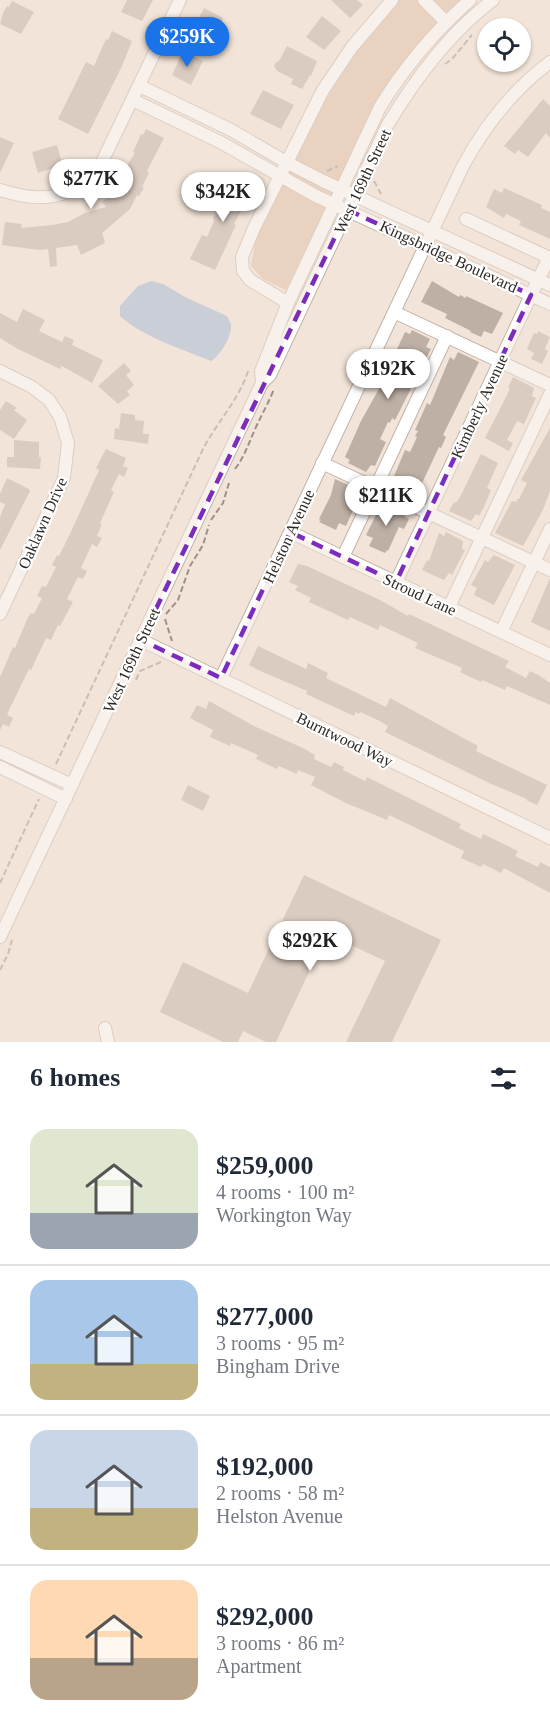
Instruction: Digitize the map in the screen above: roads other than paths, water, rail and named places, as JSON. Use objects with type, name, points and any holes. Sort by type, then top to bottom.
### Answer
[{"type":"street","points":[[0,190],[21,197],[38,199],[63,194],[86,181],[101,164],[180,0]]},
{"type":"street","points":[[288,303],[250,280],[243,271],[242,264],[247,242],[333,74],[357,40],[392,0]]},
{"type":"street","points":[[424,0],[446,22]]},
{"type":"street","name":"West 169th Street","points":[[262,383],[261,371],[288,303],[380,107],[391,89],[446,22],[470,0]]},
{"type":"street","name":"West 169th Street","points":[[0,937],[262,383],[270,375],[387,126],[415,82],[449,41],[493,0]]},
{"type":"street","name":"Helston Avenue","points":[[221,678],[463,166],[487,126],[516,92],[550,62]]},
{"type":"street","points":[[140,86],[231,130],[286,162],[340,189]]},
{"type":"street","points":[[133,100],[220,142],[279,177],[333,204]]},
{"type":"street","name":"Kingsbridge Boulevard","points":[[340,189],[544,282]]},
{"type":"street","name":"Kingsbridge Boulevard","points":[[333,204],[550,304]]},
{"type":"street","points":[[466,219],[550,258]]},
{"type":"street","name":"Kimberly Avenue","points":[[396,582],[531,295],[544,282],[550,258]]},
{"type":"street","points":[[394,312],[550,385]]},
{"type":"street","points":[[343,557],[447,336]]},
{"type":"street","name":"Oaklawn Drive","points":[[0,371],[32,387],[49,400],[60,417],[68,443],[64,478],[0,614]]},
{"type":"street","points":[[449,607],[550,394]]},
{"type":"street","points":[[322,463],[550,570]]},
{"type":"street","points":[[501,632],[550,529]]},
{"type":"street","name":"Stroud Lane","points":[[290,532],[550,655]]},
{"type":"street","name":"Burntwood Way","points":[[141,640],[550,838]]},
{"type":"street","points":[[0,752],[72,785]]},
{"type":"street","points":[[0,767],[66,799]]},
{"type":"street","points":[[105,1028],[108,1042]]},
{"type":"water","points":[[151,281],[163,284],[227,316],[231,325],[230,335],[222,350],[211,361],[163,342],[120,316],[120,306],[138,286]]}]
